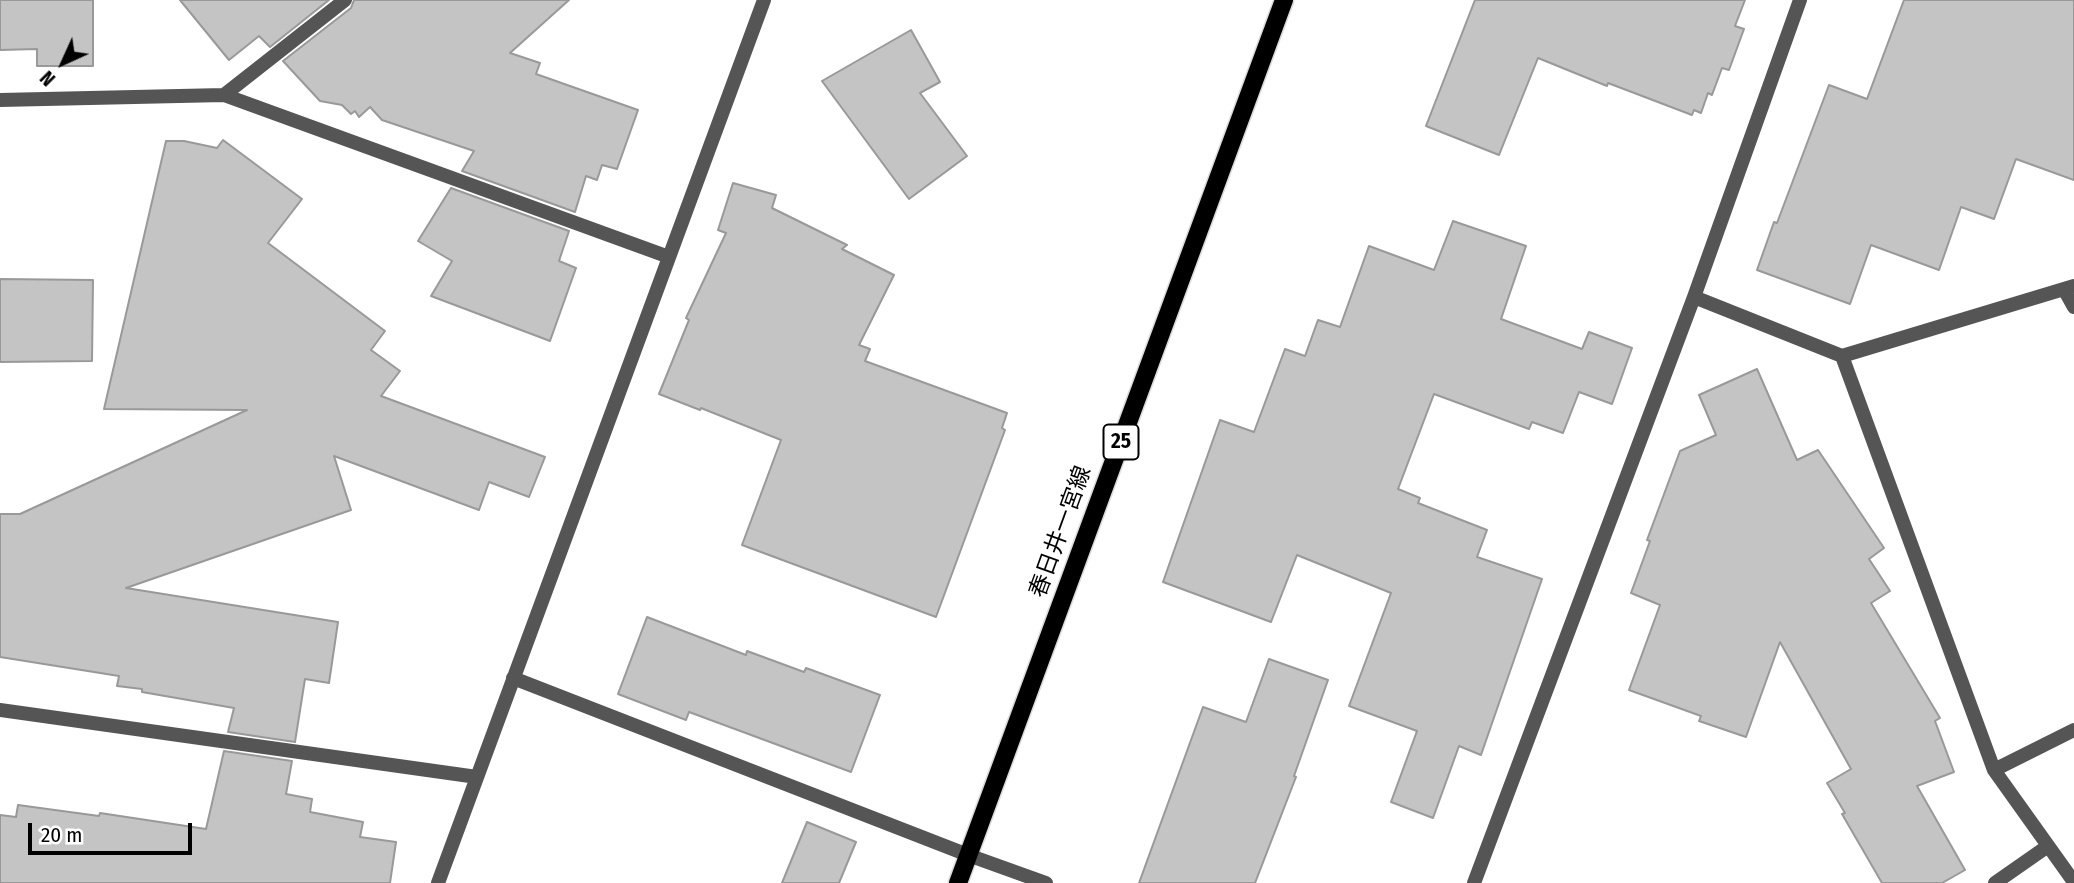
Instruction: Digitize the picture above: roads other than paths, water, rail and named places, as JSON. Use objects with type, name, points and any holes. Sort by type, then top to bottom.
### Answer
[{"type":"main road","name":"春日井一宮線","points":[[958,883],[1284,0]]},
{"type":"street","points":[[225,95],[345,0]]},
{"type":"street","points":[[438,883],[764,0]]},
{"type":"street","points":[[1475,883],[1694,297],[1800,0]]},
{"type":"street","points":[[0,100],[225,95],[669,257]]},
{"type":"street","points":[[1694,297],[1842,356],[2069,287],[2074,307]]},
{"type":"street","points":[[1842,356],[1994,769],[2074,882]]},
{"type":"street","points":[[513,678],[1046,883]]},
{"type":"street","points":[[0,710],[477,777]]},
{"type":"street","points":[[1994,769],[2074,730]]},
{"type":"street","points":[[1995,883],[2049,846]]}]
